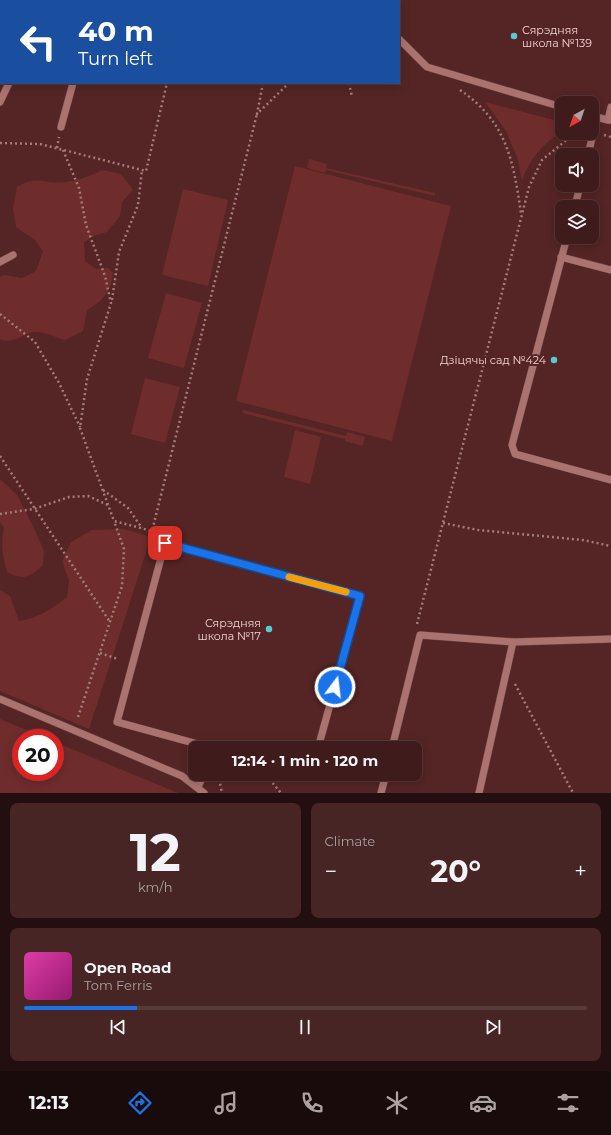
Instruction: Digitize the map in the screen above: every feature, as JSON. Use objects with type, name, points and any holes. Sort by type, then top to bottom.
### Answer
[{"type":"lane","points":[[400,40],[427,67],[555,105]]},
{"type":"lane","points":[[0,102],[9,84]]},
{"type":"lane","points":[[61,128],[73,84]]},
{"type":"lane","points":[[599,118],[609,120],[611,108]]},
{"type":"lane","points":[[565,244],[512,445],[515,454],[611,480]]},
{"type":"lane","points":[[0,262],[13,255]]},
{"type":"lane","points":[[561,257],[611,270]]},
{"type":"lane","points":[[188,741],[117,722],[165,543],[360,596],[320,741]]},
{"type":"lane","points":[[394,741],[420,635],[513,642],[611,639]]},
{"type":"lane","points":[[479,793],[513,642]]},
{"type":"lane","points":[[0,699],[182,776],[204,793]]},
{"type":"lane","points":[[198,787],[201,781]]},
{"type":"lane","points":[[381,793],[384,781]]},
{"type":"path","points":[[0,143],[40,144],[146,171],[167,84]]},
{"type":"path","points":[[114,521],[152,531],[258,114],[263,84]]},
{"type":"path","points":[[258,114],[288,84]]},
{"type":"path","points":[[349,84],[352,97]]},
{"type":"path","points":[[459,90],[477,102],[500,131],[513,164],[521,216]]},
{"type":"path","points":[[416,628],[529,187],[542,160],[566,140]]},
{"type":"path","points":[[63,150],[79,188],[86,225],[105,276],[112,303]]},
{"type":"path","points":[[80,428],[87,379],[112,303],[120,252],[138,205],[142,170]]},
{"type":"path","points":[[0,314],[35,342],[59,383],[80,428],[124,549],[122,586],[78,717]]},
{"type":"path","points":[[0,456],[110,623]]},
{"type":"path","points":[[103,489],[128,508],[142,528]]},
{"type":"path","points":[[0,514],[34,509],[69,497],[88,496],[108,506]]},
{"type":"path","points":[[443,522],[478,530],[583,540],[611,546]]},
{"type":"path","points":[[100,653],[118,659]]},
{"type":"path","points":[[507,670],[573,793]]},
{"type":"path","points":[[219,781],[222,793]]},
{"type":"path","points":[[271,781],[281,793]]},
{"type":"shaded area","points":[[485,102],[555,120],[555,136],[542,147],[533,159],[522,181],[517,157],[506,131]]},
{"type":"shaded area","points":[[309,159],[327,164],[326,168],[435,193],[435,196],[326,170],[325,173],[307,168]]},
{"type":"shaded area","points":[[295,166],[451,206],[392,441],[236,401]]},
{"type":"shaded area","points":[[102,170],[121,174],[133,190],[122,202],[120,216],[107,232],[96,235],[84,242],[85,261],[96,269],[108,268],[113,273],[110,286],[105,296],[87,310],[83,331],[65,340],[46,333],[38,332],[30,333],[9,341],[0,339],[0,277],[5,275],[22,278],[36,271],[43,251],[35,240],[16,227],[13,208],[17,187],[36,180],[58,183],[71,181],[89,176]]},
{"type":"shaded area","points":[[183,189],[228,200],[208,286],[162,275]]},
{"type":"shaded area","points":[[166,293],[202,303],[184,368],[148,358]]},
{"type":"shaded area","points":[[145,378],[180,387],[165,443],[131,434]]},
{"type":"shaded area","points":[[243,410],[346,436],[347,432],[365,437],[363,446],[345,441],[345,439],[242,413]]},
{"type":"shaded area","points":[[295,430],[321,437],[310,484],[284,477]]},
{"type":"shaded area","points":[[0,479],[17,495],[44,551],[43,565],[31,575],[22,577],[7,572],[2,545],[4,528],[0,522]]},
{"type":"shaded area","points":[[124,529],[151,537],[89,729],[0,691],[0,590],[10,596],[19,621],[32,618],[56,605],[67,597],[69,581],[62,561],[71,542],[92,530]]},
{"type":"shaded area","points":[[0,719],[24,729],[12,729],[12,781],[64,781],[64,746],[178,793],[0,793]]},
{"type":"slow traffic","points":[[289,577],[346,592]]},
{"type":"place","name":"Сярэдняя школа №139","points":[[514,36]]},
{"type":"place","name":"Дзіцячы сад №424","points":[[554,360]]},
{"type":"place","name":"Сярэдняя школа №17","points":[[269,629]]},
{"type":"route","points":[[165,543],[360,596],[335,687]]}]
